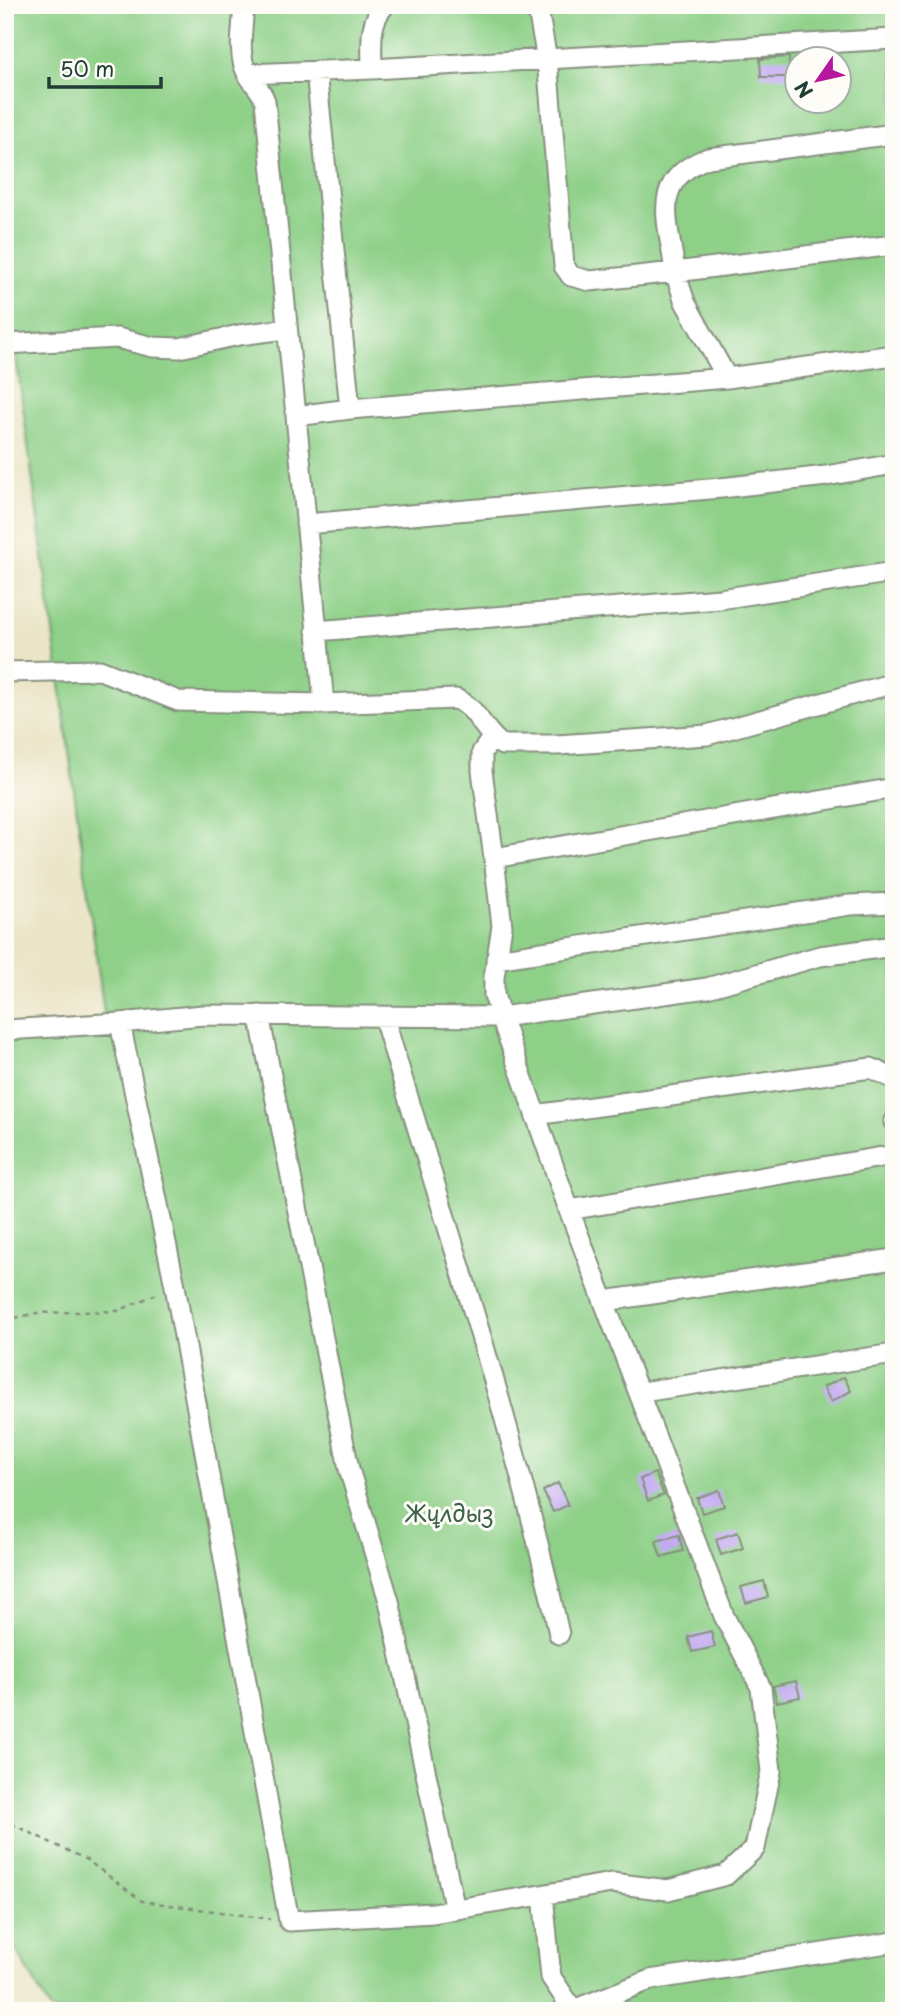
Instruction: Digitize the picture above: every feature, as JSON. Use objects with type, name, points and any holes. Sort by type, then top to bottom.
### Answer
[{"type":"street","points":[[244,5],[243,63],[247,74],[262,90],[265,101],[324,705]]},
{"type":"street","points":[[373,69],[372,30],[376,17],[385,5]]},
{"type":"street","points":[[537,5],[547,59],[564,266],[571,276],[590,281],[894,245]]},
{"type":"street","points":[[247,74],[894,39]]},
{"type":"street","points":[[316,71],[350,409]]},
{"type":"street","points":[[727,378],[685,302],[675,272],[667,192],[673,178],[683,168],[708,158],[894,134]]},
{"type":"street","points":[[5,344],[117,338],[153,347],[179,348],[228,337],[286,329]]},
{"type":"street","points":[[296,416],[350,409],[727,378],[894,355]]},
{"type":"street","points":[[306,524],[721,488],[894,464]]},
{"type":"street","points":[[316,631],[720,599],[894,572]]},
{"type":"street","points":[[5,672],[100,670],[178,701],[324,705],[456,699],[475,712],[480,726],[492,738],[502,745],[516,746],[707,735],[894,683]]},
{"type":"street","points":[[120,1023],[174,1286],[289,1921],[455,1910],[612,1883],[668,1889],[726,1874],[755,1848],[771,1771],[761,1688],[724,1616],[642,1392],[569,1210],[494,995],[496,959],[502,926],[482,771],[482,752],[492,738]]},
{"type":"street","points":[[494,858],[894,788]]},
{"type":"street","points":[[496,959],[850,905],[894,902]]},
{"type":"street","points":[[5,1030],[203,1015],[501,1017],[707,988],[820,956],[894,946]]},
{"type":"street","points":[[260,1015],[349,1469],[389,1601],[455,1910]]},
{"type":"street","points":[[384,1018],[507,1428],[559,1634]]},
{"type":"street","points":[[535,1115],[871,1068],[894,1079]]},
{"type":"street","points":[[569,1210],[894,1154]]},
{"type":"street","points":[[604,1301],[894,1259]]},
{"type":"street","points":[[642,1392],[894,1354]]},
{"type":"street","points":[[543,1895],[551,1977],[573,2010],[650,1980],[894,1942]]},
{"type":"path","points":[[5,1320],[37,1313],[118,1311],[174,1286]]},
{"type":"path","points":[[5,1783],[13,1825],[87,1860],[142,1901],[289,1921]]},
{"type":"green space","name":"Жұлдыз","points":[[5,5],[894,5],[894,2011],[51,2011],[5,1930],[5,1034],[105,1021],[5,273]]},
{"type":"building","points":[[783,57],[783,77],[761,77],[760,59]]},
{"type":"building","points":[[844,1377],[851,1391],[831,1402],[823,1387]]},
{"type":"building","points":[[655,1473],[664,1495],[648,1501],[640,1479]]},
{"type":"building","points":[[558,1483],[568,1505],[553,1512],[543,1491]]},
{"type":"building","points":[[719,1490],[724,1506],[702,1513],[697,1498]]},
{"type":"building","points":[[738,1532],[743,1548],[721,1555],[716,1539]]},
{"type":"building","points":[[679,1535],[683,1551],[661,1557],[656,1541]]},
{"type":"building","points":[[764,1581],[768,1597],[746,1603],[741,1587]]},
{"type":"building","points":[[711,1631],[715,1647],[692,1652],[688,1637]]},
{"type":"building","points":[[796,1681],[800,1697],[777,1702],[773,1686]]}]
